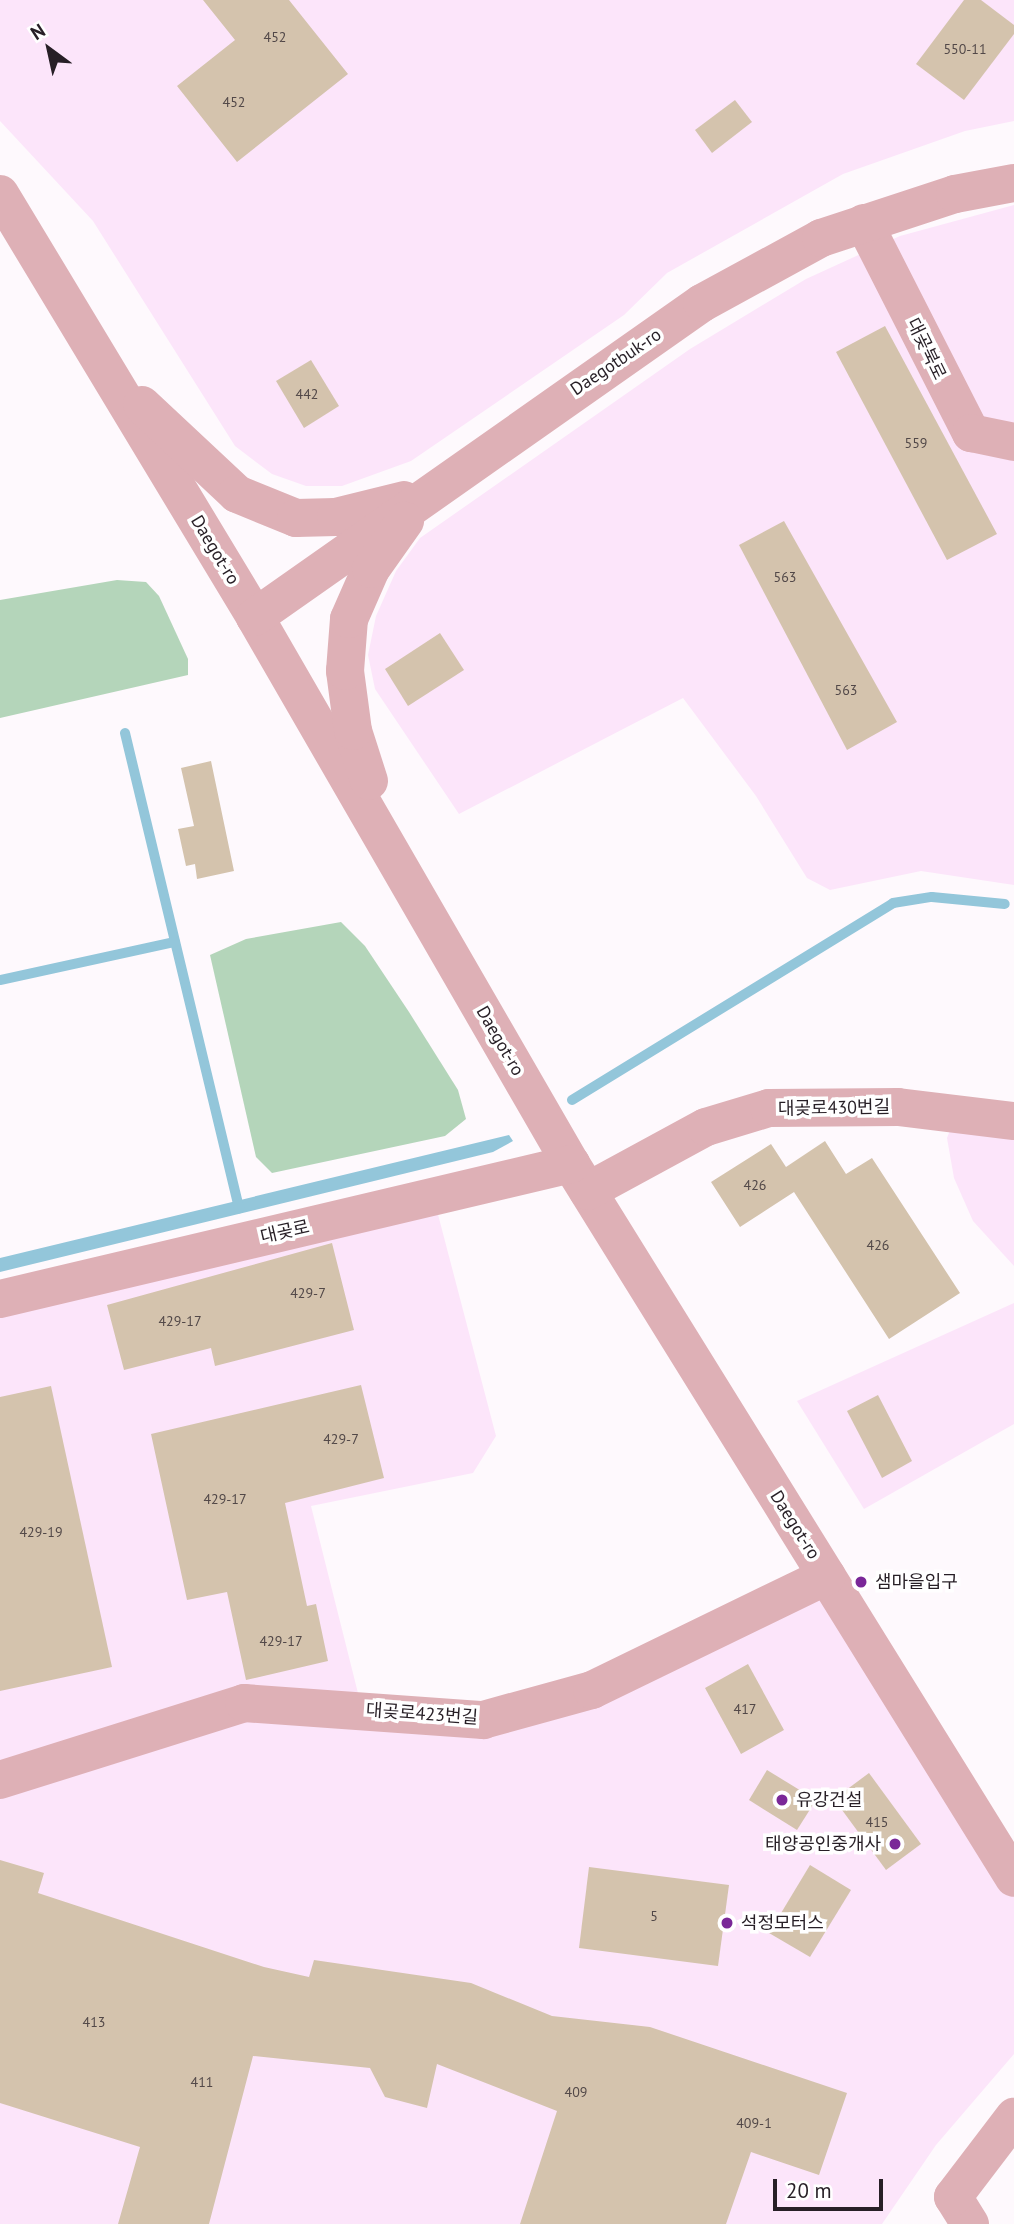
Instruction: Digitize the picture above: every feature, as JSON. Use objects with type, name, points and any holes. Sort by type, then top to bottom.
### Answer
[{"type":"street","name":"Daegotbuk-ro","points":[[255,617],[423,496],[702,303],[821,238],[955,194],[1014,183]]},
{"type":"street","name":"Daegot-ro","points":[[0,194],[255,617],[579,1178],[1014,1878]]},
{"type":"street","name":"대곶북로","points":[[864,223],[971,433],[1014,442]]},
{"type":"street","points":[[102,366],[237,494],[272,509],[296,518],[336,517],[423,496]]},
{"type":"street","points":[[397,863],[353,731],[345,671],[349,620],[371,569],[423,496]]},
{"type":"street","name":"대곶로430번길","points":[[579,1178],[706,1127],[769,1108],[898,1107],[1014,1121]]},
{"type":"street","name":"대곶로","points":[[0,1299],[579,1178]]},
{"type":"street","name":"대곶로423번길","points":[[0,1780],[244,1703],[483,1720],[592,1690],[827,1576]]},
{"type":"street","points":[[970,2224],[953,2197],[1014,2117]]},
{"type":"shaded area","points":[[0,0],[1014,0],[1014,121],[965,131],[843,174],[667,273],[624,315],[411,461],[342,486],[306,486],[272,474],[235,446],[93,221],[0,121]]},
{"type":"shaded area","points":[[1014,205],[1014,885],[921,871],[830,890],[807,878],[756,796],[683,698],[459,814],[375,689],[368,655],[376,616],[396,571],[420,538],[690,349],[806,279],[900,236]]},
{"type":"shaded area","points":[[952,1125],[1014,1134],[1014,1266],[973,1221],[954,1178],[947,1138]]},
{"type":"shaded area","points":[[435,1203],[496,1436],[473,1473],[311,1506],[362,1709],[483,1720],[827,1576],[1014,1878],[1014,2054],[936,2145],[882,2224],[0,2224],[0,1308]]},
{"type":"shaded area","points":[[1014,1303],[1014,1424],[864,1509],[797,1401]]},
{"type":"green space","points":[[117,580],[146,582],[159,596],[188,659],[188,675],[0,718],[0,600]]},
{"type":"green space","points":[[341,922],[365,946],[409,1012],[458,1090],[466,1119],[445,1136],[272,1173],[256,1157],[210,955],[246,939]]},
{"type":"water","points":[[509,1135],[513,1141],[493,1152],[0,1272],[0,1258]]},
{"type":"building","points":[[203,0],[289,0],[348,74],[237,162],[177,86],[235,40]]},
{"type":"building","points":[[964,0],[981,0],[1014,25],[1014,34],[964,100],[916,64]]},
{"type":"building","points":[[735,100],[752,122],[712,153],[695,130]]},
{"type":"building","points":[[885,326],[997,534],[947,560],[836,352]]},
{"type":"building","points":[[311,360],[339,406],[304,428],[276,381]]},
{"type":"building","points":[[784,521],[897,722],[847,750],[739,545]]},
{"type":"building","points":[[440,633],[464,670],[408,706],[385,669]]},
{"type":"building","points":[[211,761],[234,871],[197,879],[195,864],[186,866],[178,829],[194,826],[181,768]]},
{"type":"building","points":[[825,1141],[846,1174],[872,1158],[960,1293],[889,1339],[794,1192],[740,1227],[711,1182],[771,1144],[786,1167]]},
{"type":"building","points":[[332,1243],[354,1330],[215,1366],[211,1348],[124,1370],[107,1305]]},
{"type":"building","points":[[361,1385],[384,1478],[285,1503],[307,1606],[316,1604],[328,1661],[246,1680],[227,1592],[187,1600],[151,1434]]},
{"type":"building","points":[[51,1386],[112,1667],[0,1691],[0,1397]]},
{"type":"building","points":[[878,1395],[912,1461],[882,1478],[847,1411]]},
{"type":"building","points":[[748,1664],[784,1730],[741,1754],[705,1688]]},
{"type":"building","name":"유강건설","points":[[767,1770],[816,1800],[797,1830],[749,1800]]},
{"type":"building","points":[[869,1773],[921,1844],[886,1870],[834,1799]]},
{"type":"building","points":[[0,1860],[44,1873],[38,1893],[264,1967],[309,1977],[314,1960],[471,1983],[552,2016],[650,2027],[847,2093],[819,2175],[751,2152],[726,2224],[520,2224],[557,2111],[437,2064],[427,2108],[385,2097],[370,2068],[253,2056],[209,2224],[118,2224],[140,2147],[0,2103]]},
{"type":"building","points":[[810,1865],[851,1890],[810,1957],[769,1933]]},
{"type":"building","points":[[589,1867],[729,1885],[718,1966],[579,1948]]},
{"type":"waterway","points":[[125,733],[239,1209]]},
{"type":"waterway","points":[[572,1100],[893,903],[932,897],[1005,904]]},
{"type":"waterway","points":[[0,980],[175,942]]},
{"type":"place","name":"샘마을입구","points":[[861,1582]]},
{"type":"place","name":"유강건설","points":[[782,1800]]},
{"type":"place","name":"태양공인중개사","points":[[895,1844]]},
{"type":"place","name":"석정모터스","points":[[727,1923]]}]
